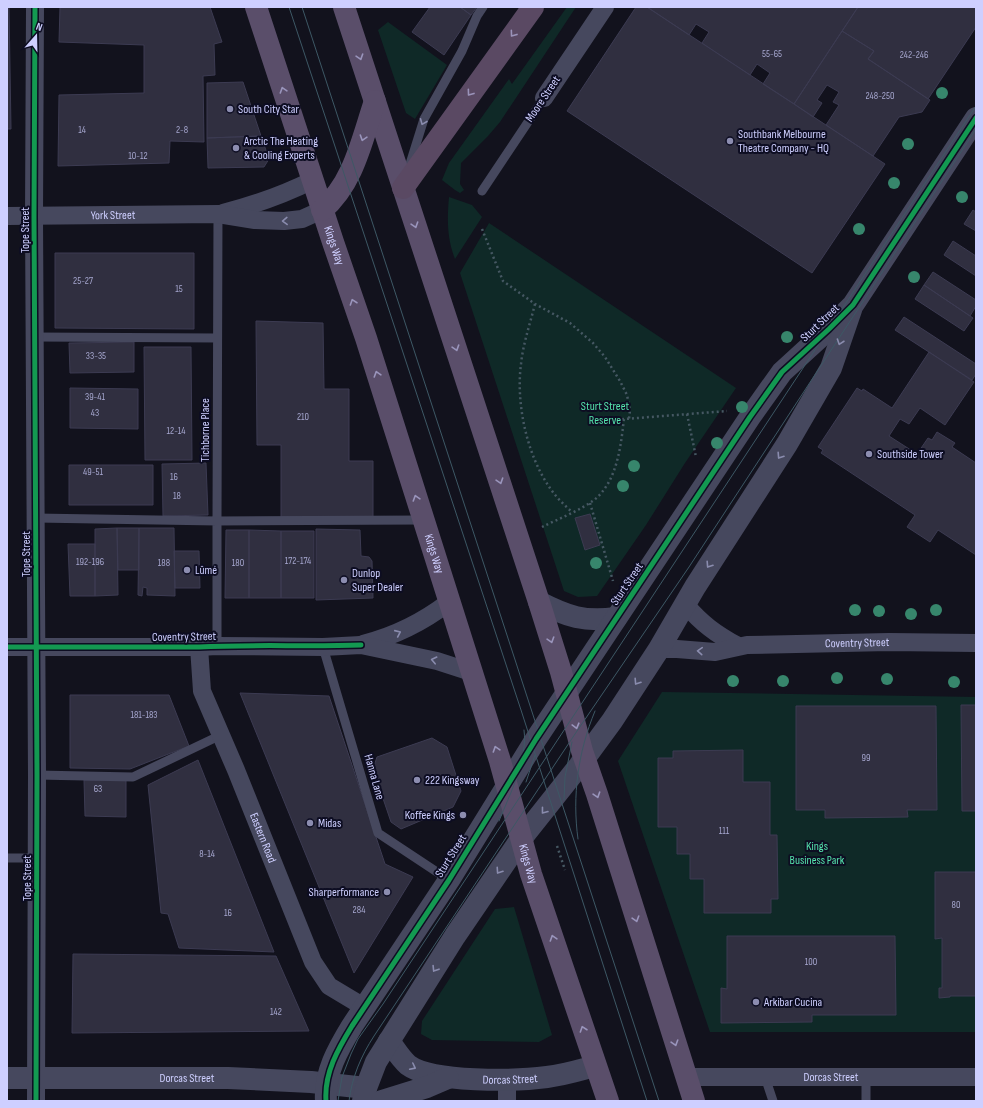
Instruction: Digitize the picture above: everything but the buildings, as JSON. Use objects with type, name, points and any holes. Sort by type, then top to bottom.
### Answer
[{"type":"highway","name":"Kings Way","points":[[256,7],[322,210],[366,338],[507,786],[531,874],[608,1101]]},
{"type":"highway","points":[[344,7],[402,188],[539,602],[585,758],[694,1101]]},
{"type":"highway","points":[[402,188],[532,7]]},
{"type":"highway","points":[[322,210],[332,202],[340,192],[350,174],[375,101]]},
{"type":"street","name":"Tope Street","points":[[35,7],[34,216],[37,775],[36,1101]]},
{"type":"street","name":"Moore Street","points":[[544,98],[605,7]]},
{"type":"street","name":"Sturt Street","points":[[326,1092],[328,1074],[337,1052],[364,1007],[448,880],[616,618],[750,417],[782,372],[853,305],[976,118]]},
{"type":"street","name":"York Street","points":[[218,214],[258,204],[287,193],[313,180]]},
{"type":"street","name":"York Street","points":[[7,216],[218,214],[255,220],[284,221],[302,219],[322,210]]},
{"type":"street","name":"Sturt Street","points":[[370,1097],[376,1062],[456,936],[521,839],[585,758],[612,721],[659,649],[685,604],[787,444],[831,368],[853,305]]},
{"type":"street","name":"Coventry Street","points":[[7,647],[324,647],[361,645],[387,637],[413,626],[432,615],[449,602]]},
{"type":"street","points":[[539,602],[550,608],[578,618],[589,620],[616,618]]},
{"type":"street","points":[[685,604],[702,624],[716,634],[738,646]]},
{"type":"street","name":"Coventry Street","points":[[659,649],[715,652],[738,646],[889,642],[976,643]]},
{"type":"street","name":"Coventry Street","points":[[361,645],[437,661],[471,672]]},
{"type":"street","name":"Eastern Road","points":[[199,647],[202,691],[313,962],[329,986],[364,1007]]},
{"type":"street","name":"Dorcas Street","points":[[389,1041],[401,1058],[409,1065],[421,1071],[448,1078],[507,1080],[548,1077],[595,1066]]},
{"type":"street","name":"Dorcas Street","points":[[686,1077],[976,1077]]},
{"type":"street","name":"Dorcas Street","points":[[7,1078],[228,1078],[370,1097],[427,1087],[448,1078]]},
{"type":"street","points":[[507,1080],[507,1101]]},
{"type":"lane","points":[[402,188],[424,119],[462,51],[477,16],[483,7]]},
{"type":"lane","name":"Moore Street","points":[[482,190],[544,98]]},
{"type":"lane","name":"Tichborne Place","points":[[218,214],[218,646]]},
{"type":"lane","points":[[35,337],[217,338]]},
{"type":"lane","points":[[36,518],[217,521],[423,520]]},
{"type":"lane","name":"Hanna Lane","points":[[324,647],[378,833],[448,880]]},
{"type":"lane","points":[[37,775],[133,777],[221,735]]},
{"type":"lane","points":[[7,858],[37,858]]},
{"type":"lane","points":[[765,1076],[773,1101]]},
{"type":"lane","points":[[866,1076],[866,1101]]},
{"type":"path","points":[[482,229],[503,281],[535,304],[570,323],[593,343],[605,357],[627,395],[630,410],[629,419]]},
{"type":"path","points":[[535,304],[526,336],[521,365],[521,405],[523,422],[539,471],[548,486],[572,512]]},
{"type":"path","points":[[612,420],[729,411]]},
{"type":"path","points":[[687,414],[696,458]]},
{"type":"path","points":[[542,527],[590,503],[600,495],[615,467],[622,439],[624,418]]},
{"type":"path","points":[[590,503],[613,581]]},
{"type":"path","points":[[557,846],[565,870]]},
{"type":"green space","points":[[567,7],[576,7],[500,122],[461,163],[460,184],[464,190],[460,193],[442,180],[449,163],[509,79],[512,84]]},
{"type":"green space","points":[[388,22],[447,65],[415,119],[406,113],[378,30]]},
{"type":"green space","points":[[449,197],[472,205],[482,217],[455,259],[450,244],[448,229]]},
{"type":"green space","name":"Sturt Street Reserve","points":[[489,223],[736,388],[685,463],[646,525],[597,596],[578,597],[564,591],[460,273]]},
{"type":"green space","name":"Kings Business Park","points":[[662,692],[976,697],[976,1032],[710,1032],[618,761]]},
{"type":"green space","points":[[514,907],[552,1035],[539,1042],[432,1040],[421,1034],[422,1021],[495,909]]},
{"type":"tram line","points":[[289,7],[521,710],[647,1101]]},
{"type":"tram line","points":[[302,7],[659,1101]]},
{"type":"tram line","points":[[338,1101],[342,1077],[358,1039],[383,1004],[976,106]]},
{"type":"tram line","points":[[349,1101],[352,1084],[358,1067],[374,1036],[575,734],[689,567],[976,129]]},
{"type":"tram line","points":[[578,839],[576,823],[576,790],[578,774],[584,742],[595,711]]},
{"type":"tram line","points":[[499,821],[521,764],[525,741],[524,730]]},
{"type":"tram line","points":[[564,800],[565,777],[572,742]]},
{"type":"tram line","points":[[526,782],[535,755]]},
{"type":"cycle path","points":[[35,7],[34,216],[37,775],[36,1101]]},
{"type":"cycle path","points":[[326,1101],[327,1081],[333,1062],[352,1026],[449,880],[536,739],[750,417],[782,372],[853,305],[976,118]]},
{"type":"cycle path","points":[[7,647],[361,645]]},
{"type":"place","name":"South City Star","points":[[230,109]]},
{"type":"place","name":"Southbank Melbourne Theatre Company - HQ","points":[[730,141]]},
{"type":"place","name":"Arctic The Heating & Cooling Experts","points":[[236,148]]},
{"type":"place","name":"Southside Tower","points":[[869,454]]},
{"type":"place","name":"Lûmé","points":[[187,570]]},
{"type":"place","name":"Dunlop Super Dealer","points":[[344,580]]},
{"type":"place","name":"222 Kingsway","points":[[417,780]]},
{"type":"place","name":"Koffee Kings","points":[[463,815]]},
{"type":"place","name":"Midas","points":[[310,823]]},
{"type":"place","name":"Sharperformance","points":[[387,892]]},
{"type":"place","name":"Arkibar Cucina","points":[[756,1002]]}]
